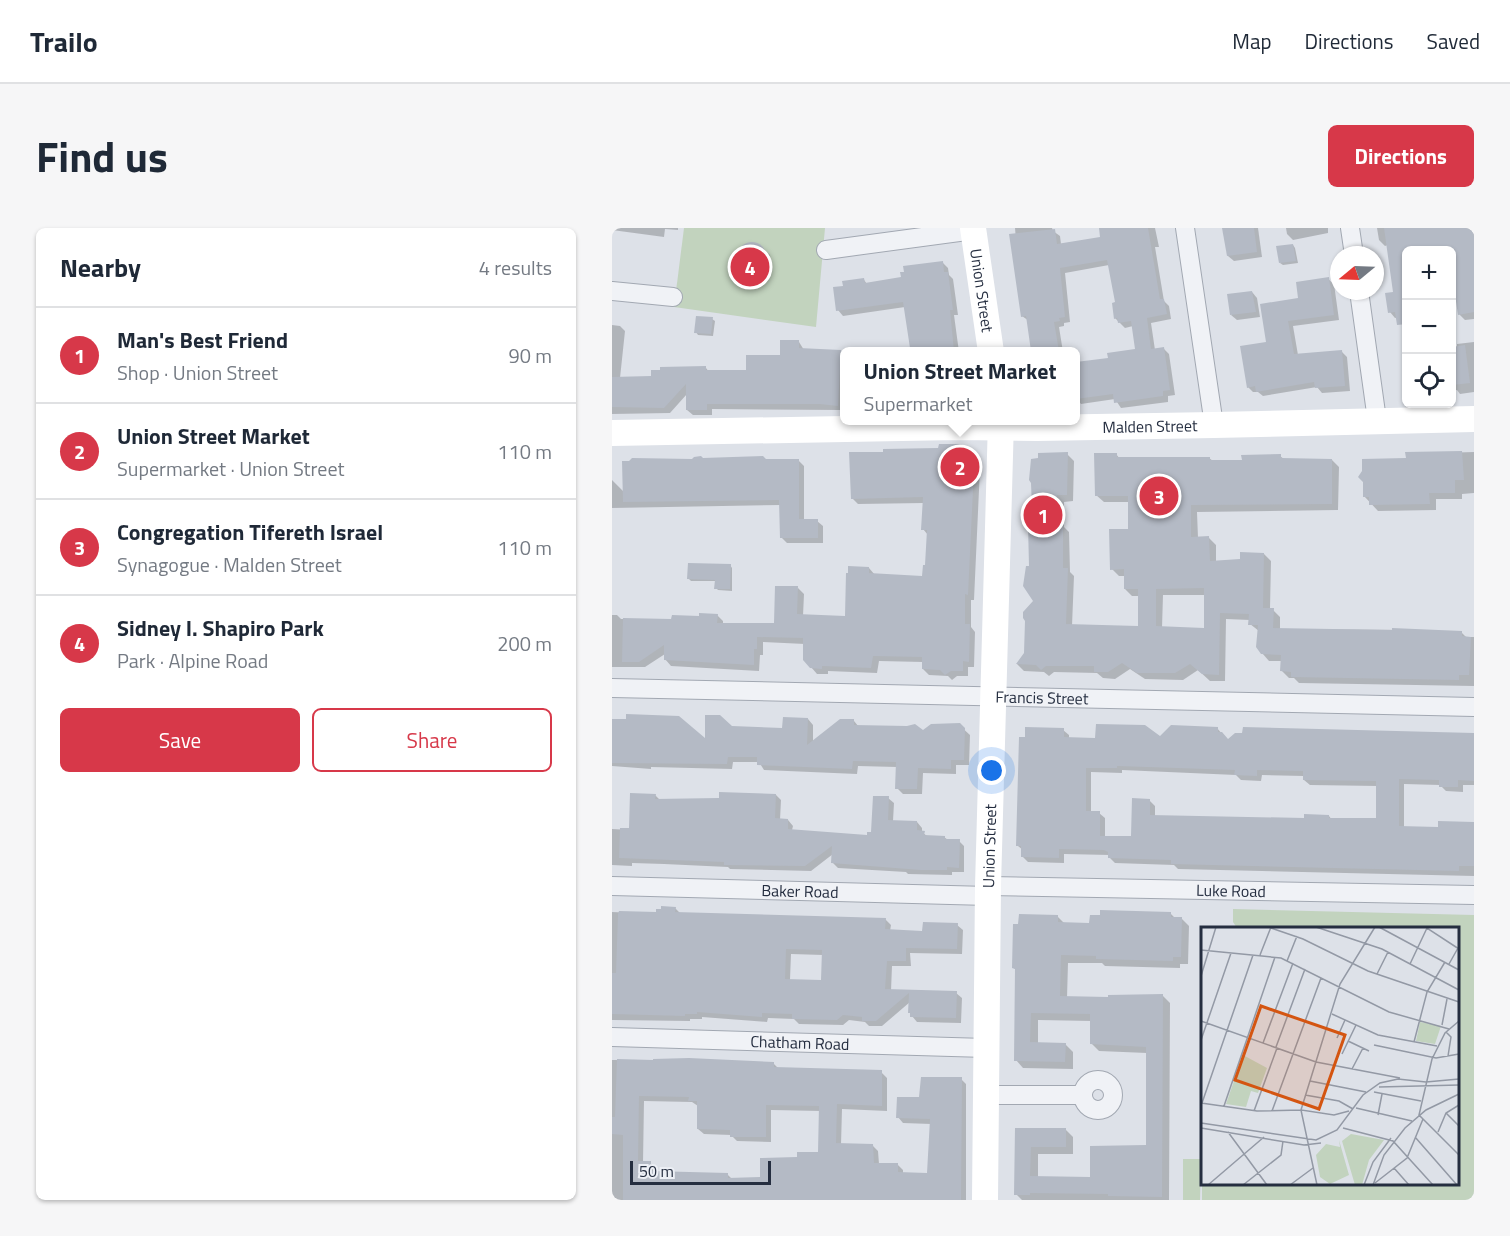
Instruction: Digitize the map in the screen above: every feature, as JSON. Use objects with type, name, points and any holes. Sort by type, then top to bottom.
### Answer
[{"type":"street","points":[[1185,228],[1214,425]]},
{"type":"street","points":[[1350,228],[1353,246]]},
{"type":"street","points":[[826,250],[973,229]]},
{"type":"street","name":"Union Street","points":[[973,229],[990,347]]},
{"type":"street","points":[[612,291],[673,297]]},
{"type":"street","points":[[1360,300],[1377,420]]},
{"type":"street","name":"Malden Street","points":[[1080,424],[1214,425],[1474,419]]},
{"type":"street","name":"Malden Street","points":[[612,433],[959,425]]},
{"type":"street","name":"Union Street","points":[[985,1200],[988,891],[1002,425]]},
{"type":"street","name":"Francis Street","points":[[612,688],[1474,707]]},
{"type":"street","name":"Baker Road","points":[[612,886],[988,891]]},
{"type":"street","name":"Luke Road","points":[[988,891],[1474,895]]},
{"type":"street","name":"Chatham Road","points":[[612,1037],[986,1048]]},
{"type":"street","points":[[985,1095],[1083,1095]]},
{"type":"green space","points":[[684,228],[825,228],[816,327],[674,307]]},
{"type":"green space","points":[[1233,909],[1474,915],[1474,1200],[1202,1200],[1202,1185],[1459,1185],[1459,927],[1236,927],[1233,922]]},
{"type":"green space","points":[[1183,1159],[1201,1159],[1200,1200],[1183,1200]]},
{"type":"building","points":[[1099,228],[1148,228],[1160,299],[1164,299],[1167,314],[1147,318],[1151,349],[1164,347],[1170,390],[1163,391],[1163,396],[1114,403],[1113,394],[1080,398],[1080,362],[1108,358],[1107,353],[1135,349],[1131,321],[1118,323],[1117,318],[1114,319],[1112,303],[1115,302],[1107,260],[1060,268],[1065,317],[1054,322],[1058,347],[1030,347],[1026,316],[1021,317],[1009,234],[1055,229],[1057,244],[1100,237]]},
{"type":"building","points":[[1222,228],[1254,228],[1257,252],[1227,256]]},
{"type":"building","points":[[1384,228],[1474,228],[1474,312],[1458,315],[1456,246],[1402,246],[1402,324],[1397,325],[1395,312],[1388,313],[1385,293],[1393,292]]},
{"type":"building","points":[[752,242],[762,246],[766,256],[762,266],[752,270],[742,266],[738,256],[742,246]]},
{"type":"building","points":[[1293,244],[1296,261],[1279,263],[1276,246]]},
{"type":"building","points":[[943,261],[944,272],[948,272],[953,310],[950,310],[954,347],[910,347],[903,302],[836,311],[833,287],[843,286],[842,281],[864,278],[865,283],[901,277],[900,272],[904,272],[903,266]]},
{"type":"building","points":[[1329,277],[1330,300],[1332,300],[1334,315],[1288,321],[1294,354],[1342,350],[1345,386],[1315,388],[1314,382],[1256,392],[1255,386],[1247,388],[1240,346],[1266,342],[1260,304],[1298,298],[1296,282]]},
{"type":"building","points":[[1252,291],[1256,312],[1230,315],[1227,294]]},
{"type":"building","points":[[696,316],[713,317],[711,334],[694,333]]},
{"type":"building","points":[[780,340],[799,340],[799,348],[840,350],[838,406],[707,404],[707,410],[686,410],[686,384],[664,408],[612,407],[612,377],[651,376],[651,370],[660,370],[660,367],[706,366],[706,370],[746,370],[746,355],[780,355]]},
{"type":"building","points":[[1465,345],[1470,383],[1456,385],[1456,346]]},
{"type":"building","points":[[939,444],[960,444],[968,447],[972,452],[974,468],[968,595],[965,594],[965,624],[970,624],[969,662],[963,661],[963,671],[951,671],[945,675],[940,670],[922,669],[922,657],[873,656],[871,668],[822,666],[822,669],[810,668],[803,660],[803,638],[757,637],[754,665],[664,660],[664,645],[639,662],[622,662],[623,618],[671,619],[672,615],[699,616],[699,613],[718,614],[717,623],[774,623],[775,586],[798,586],[797,614],[845,616],[848,566],[869,567],[869,573],[922,576],[927,530],[921,530],[923,497],[851,499],[849,452],[938,448]]},
{"type":"building","points":[[1462,451],[1464,480],[1455,480],[1455,493],[1429,493],[1430,504],[1369,505],[1369,497],[1363,497],[1363,482],[1358,477],[1362,471],[1362,459],[1406,458],[1405,452]]},
{"type":"building","points":[[1068,452],[1067,495],[1057,495],[1058,524],[1063,524],[1063,568],[1068,568],[1066,624],[1138,626],[1138,589],[1124,589],[1124,569],[1110,570],[1109,529],[1128,529],[1128,496],[1095,496],[1094,453],[1117,453],[1117,457],[1210,457],[1210,460],[1242,460],[1241,455],[1281,454],[1281,458],[1332,459],[1332,504],[1191,505],[1191,537],[1209,536],[1210,561],[1240,559],[1240,552],[1264,553],[1263,608],[1274,608],[1273,628],[1392,630],[1392,628],[1462,631],[1462,636],[1471,637],[1469,675],[1459,675],[1459,680],[1291,677],[1291,672],[1280,671],[1281,655],[1261,654],[1256,647],[1258,625],[1248,625],[1249,614],[1220,613],[1219,675],[1202,674],[1190,664],[1175,673],[1137,673],[1122,663],[1108,672],[1094,672],[1094,666],[1046,666],[1041,670],[1036,665],[1016,664],[1024,653],[1023,612],[1033,601],[1023,586],[1026,566],[1029,566],[1028,525],[1029,509],[1032,509],[1029,480],[1031,459],[1038,458],[1038,453]],"holes":[[[1204,588],[1204,628],[1156,626],[1156,589]]]},
{"type":"building","points":[[701,456],[703,458],[763,456],[766,459],[799,459],[799,519],[818,519],[818,538],[780,538],[779,500],[623,502],[622,461],[629,461],[632,458],[692,459]]},
{"type":"building","points":[[688,563],[731,564],[730,589],[714,589],[715,580],[687,579]]},
{"type":"building","points":[[626,714],[679,716],[705,738],[705,715],[720,715],[732,726],[782,728],[783,717],[808,718],[807,745],[840,719],[854,719],[854,725],[907,726],[915,724],[923,730],[931,724],[960,723],[965,728],[964,760],[951,760],[951,769],[918,768],[917,789],[895,789],[896,762],[853,761],[852,769],[757,765],[757,757],[728,757],[727,764],[612,763],[612,719],[626,719]]},
{"type":"building","points":[[1096,724],[1145,725],[1160,736],[1171,725],[1218,727],[1218,732],[1222,732],[1228,739],[1235,733],[1242,733],[1243,727],[1474,733],[1474,781],[1458,780],[1458,787],[1439,787],[1439,780],[1399,779],[1399,826],[1438,827],[1438,821],[1474,822],[1474,866],[1459,866],[1459,871],[1171,864],[1171,860],[1108,858],[1108,852],[1104,850],[1059,849],[1059,858],[1021,857],[1021,846],[1016,846],[1019,737],[1025,737],[1025,727],[1064,728],[1064,737],[1095,738]],"holes":[[[1117,766],[1235,770],[1234,775],[1257,776],[1257,770],[1303,771],[1303,780],[1376,781],[1376,818],[1329,818],[1329,815],[1304,814],[1304,818],[1150,815],[1150,799],[1132,798],[1131,836],[1100,836],[1100,811],[1086,811],[1086,768],[1117,768]]]},
{"type":"building","points":[[719,792],[776,794],[775,818],[788,819],[788,829],[867,835],[867,832],[871,832],[873,796],[889,796],[888,820],[917,821],[917,830],[925,831],[924,835],[960,839],[959,868],[921,870],[831,863],[832,846],[805,866],[724,865],[724,862],[619,858],[620,828],[629,828],[630,793],[656,794],[655,799],[719,798]]},
{"type":"building","points":[[661,906],[676,907],[675,912],[886,918],[885,929],[922,931],[923,922],[958,923],[957,949],[906,948],[906,961],[887,961],[885,989],[957,991],[956,1018],[910,1017],[908,1013],[909,993],[876,1021],[862,1021],[862,1017],[843,1015],[837,1020],[792,1019],[792,1014],[762,1013],[762,1017],[697,1012],[697,1014],[685,1014],[685,1016],[612,1014],[612,973],[616,973],[619,911],[656,912],[656,909],[661,909]],"holes":[[[786,949],[822,950],[821,980],[785,979]]]},
{"type":"building","points":[[1100,910],[1171,912],[1171,917],[1182,917],[1181,957],[1173,957],[1173,961],[1096,959],[1096,956],[1061,955],[1060,996],[1108,997],[1108,995],[1163,994],[1162,1197],[1108,1196],[1108,1194],[1030,1193],[1030,1195],[1014,1195],[1015,1128],[1066,1128],[1066,1147],[1031,1147],[1030,1176],[1090,1177],[1090,1146],[1146,1145],[1146,1047],[1090,1044],[1090,1014],[1031,1013],[1030,1042],[1066,1043],[1065,1062],[1014,1061],[1013,924],[1018,924],[1019,914],[1058,915],[1058,922],[1089,923],[1090,915],[1100,915]]},
{"type":"building","points":[[689,1058],[774,1062],[774,1067],[882,1070],[882,1106],[837,1104],[836,1143],[873,1144],[874,1163],[898,1163],[898,1172],[927,1173],[930,1119],[896,1118],[897,1097],[919,1097],[921,1077],[962,1077],[961,1200],[623,1200],[623,1135],[612,1134],[612,1117],[615,1117],[617,1059]],"holes":[[[639,1096],[689,1097],[688,1101],[697,1101],[697,1129],[730,1130],[730,1137],[766,1137],[766,1105],[819,1106],[818,1152],[797,1152],[797,1157],[760,1158],[760,1177],[728,1178],[728,1173],[651,1171],[651,1161],[638,1161]]]},
{"type":"place","name":"Sidney I. Shapiro Park","points":[[750,267]]},
{"type":"place","name":"Union Street Market","points":[[960,467]]},
{"type":"place","name":"Congregation Tifereth Israel","points":[[1159,496]]},
{"type":"place","name":"Man's Best Friend","points":[[1043,515]]}]
